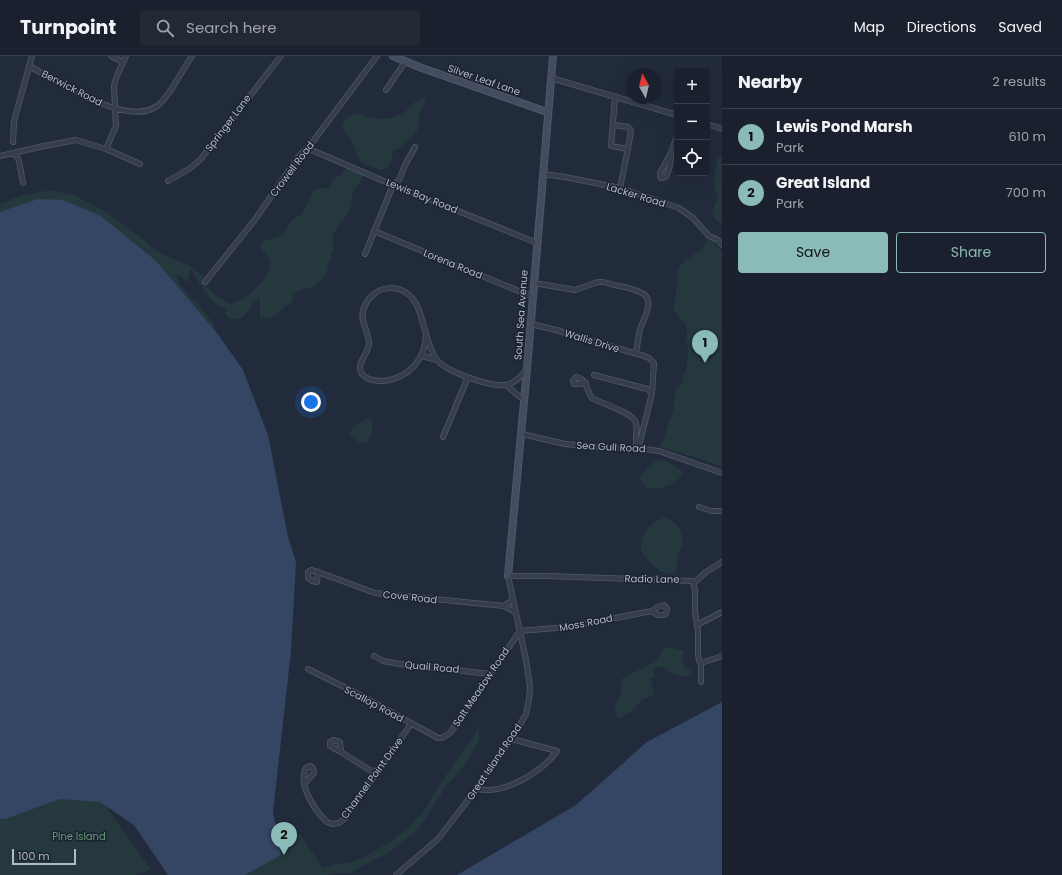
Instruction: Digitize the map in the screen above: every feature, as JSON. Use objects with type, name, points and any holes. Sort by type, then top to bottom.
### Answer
[{"type":"street","points":[[13,142],[14,121],[32,56]]},
{"type":"street","points":[[111,56],[123,62]]},
{"type":"street","points":[[106,149],[116,126],[114,86],[126,56]]},
{"type":"street","name":"Berwick Road","points":[[30,66],[99,103],[125,112],[131,112],[147,111],[156,106],[167,95],[192,56]]},
{"type":"street","name":"Springer Lane","points":[[168,181],[189,169],[200,160],[281,56]]},
{"type":"street","name":"Crowell Road","points":[[205,282],[254,221],[298,156],[307,148],[377,56]]},
{"type":"street","name":"Silver Leaf Lane","points":[[393,56],[405,62],[547,112]]},
{"type":"street","name":"South Sea Avenue","points":[[508,576],[522,434],[547,112],[553,56]]},
{"type":"street","points":[[386,90],[405,62]]},
{"type":"street","points":[[551,78],[674,114]]},
{"type":"street","points":[[615,97],[614,125],[611,146],[628,149]]},
{"type":"street","points":[[614,125],[628,127],[631,130],[620,188]]},
{"type":"street","points":[[710,125],[722,129]]},
{"type":"street","points":[[0,156],[70,140],[84,142],[106,149],[140,164]]},
{"type":"street","points":[[671,153],[668,175],[661,178],[660,173],[671,153],[676,140]]},
{"type":"street","points":[[365,254],[393,184],[399,180],[415,147]]},
{"type":"street","name":"Lewis Bay Road","points":[[307,148],[537,243]]},
{"type":"street","points":[[15,153],[19,162],[23,183]]},
{"type":"street","name":"Lacker Road","points":[[543,174],[620,188],[684,211],[693,218],[709,236],[720,239],[722,245]]},
{"type":"street","name":"Lorena Road","points":[[374,231],[532,297]]},
{"type":"street","points":[[534,283],[575,290],[598,282],[603,282],[645,295],[648,301],[647,311],[639,331],[636,354]]},
{"type":"street","points":[[426,334],[426,344],[422,356],[412,369],[399,378],[375,382],[363,375],[359,367],[368,348],[369,342],[362,316],[366,302],[373,294],[387,288],[398,288],[408,293],[417,304],[426,334],[437,360]]},
{"type":"street","name":"Wallis Drive","points":[[530,324],[556,330],[644,356],[654,363],[652,393]]},
{"type":"street","points":[[422,356],[437,360],[444,366],[468,377],[492,384],[506,385],[519,378],[527,369]]},
{"type":"street","points":[[594,375],[647,389],[652,393],[640,442],[637,448]]},
{"type":"street","points":[[443,437],[468,377]]},
{"type":"street","points":[[586,383],[592,398],[629,414],[635,420],[635,443],[637,448]]},
{"type":"street","points":[[506,385],[520,397],[525,399]]},
{"type":"street","name":"Sea Gull Road","points":[[522,434],[565,444],[612,448],[637,448],[669,454],[722,473]]},
{"type":"street","points":[[699,507],[711,511],[722,512]]},
{"type":"street","points":[[694,583],[706,572],[722,562]]},
{"type":"street","name":"Cove Road","points":[[318,572],[375,593],[504,606],[515,612]]},
{"type":"street","name":"Radio Lane","points":[[508,576],[534,575],[692,581],[695,589],[695,611],[698,655],[701,663],[701,682]]},
{"type":"street","name":"Great Island Road","points":[[396,875],[438,838],[478,789],[512,739],[526,714],[530,693],[528,669],[508,576]]},
{"type":"street","points":[[504,606],[511,601],[512,597]]},
{"type":"street","name":"Moss Road","points":[[520,631],[568,627],[652,611]]},
{"type":"street","points":[[697,625],[722,612]]},
{"type":"street","name":"Salt Meadow Road","points":[[440,738],[450,733],[520,631]]},
{"type":"street","name":"Quail Road","points":[[374,656],[400,664],[490,674]]},
{"type":"street","points":[[701,663],[722,656]]},
{"type":"street","name":"Scallop Road","points":[[308,669],[440,738]]},
{"type":"street","name":"Channel Point Drive","points":[[305,783],[307,795],[321,817],[327,822],[336,824],[342,822],[411,724]]},
{"type":"street","points":[[478,789],[489,790],[524,780],[551,760],[557,751],[512,739]]},
{"type":"street","points":[[342,752],[376,774]]},
{"type":"green space","points":[[426,97],[419,114],[417,131],[399,148],[393,151],[392,160],[388,167],[380,170],[360,162],[351,139],[342,128],[346,118],[359,114],[377,119],[394,117],[406,111],[417,100]]},
{"type":"green space","points":[[722,156],[722,225],[712,214],[718,196],[714,186],[717,159]]},
{"type":"green space","points":[[348,166],[363,171],[364,175],[353,192],[351,207],[332,236],[334,247],[326,274],[315,286],[300,290],[293,296],[292,302],[276,315],[260,319],[259,298],[241,318],[232,319],[226,316],[225,312],[227,309],[215,303],[210,298],[191,269],[187,283],[180,275],[176,275],[182,287],[190,297],[197,302],[214,325],[215,336],[0,219],[0,204],[20,196],[53,191],[78,196],[84,201],[103,210],[164,255],[188,265],[204,276],[204,281],[209,290],[231,304],[243,299],[261,283],[268,272],[270,262],[268,257],[261,249],[260,244],[280,236],[286,231],[292,220],[303,212],[312,192],[317,189],[328,188],[334,178],[342,175]]},
{"type":"green space","points":[[707,240],[714,242],[722,252],[722,467],[660,447],[674,407],[675,391],[682,384],[683,375],[686,371],[688,351],[686,338],[687,330],[685,324],[674,311],[678,281],[677,273],[680,266],[687,259],[702,249]]},
{"type":"green space","points":[[367,419],[371,420],[373,428],[372,434],[368,441],[361,443],[349,436],[351,431],[356,426]]},
{"type":"green space","points":[[660,460],[669,462],[683,472],[677,480],[667,486],[656,488],[645,487],[640,477],[650,465]]},
{"type":"green space","points":[[663,518],[676,524],[682,536],[682,546],[678,555],[675,574],[660,571],[641,551],[642,540],[646,531],[653,523]]},
{"type":"green space","points":[[669,647],[682,650],[684,652],[682,658],[685,668],[693,672],[689,677],[678,676],[669,672],[664,667],[654,668],[653,672],[655,677],[651,678],[651,680],[654,695],[643,699],[629,713],[617,719],[615,706],[620,695],[622,679],[651,664],[663,650]]},
{"type":"green space","points":[[479,728],[479,741],[466,763],[444,787],[441,795],[427,817],[416,831],[386,855],[348,874],[221,875],[267,847],[300,834],[323,868],[348,863],[363,858],[390,842],[413,823],[426,808],[438,787]]},
{"type":"green space","name":"Pine Island","points":[[91,796],[106,806],[151,870],[135,875],[0,875],[0,813],[54,799]]},
{"type":"water","points":[[38,199],[63,200],[101,216],[156,261],[217,333],[243,370],[268,435],[288,537],[296,562],[291,651],[273,812],[281,855],[245,875],[168,875],[134,825],[100,802],[60,799],[5,819],[0,819],[0,212]]},
{"type":"water","points":[[722,702],[722,875],[457,875],[576,805],[647,742]]},
{"type":"place","name":"Lewis Pond Marsh","points":[[705,363]]},
{"type":"place","name":"Great Island","points":[[284,855]]}]
